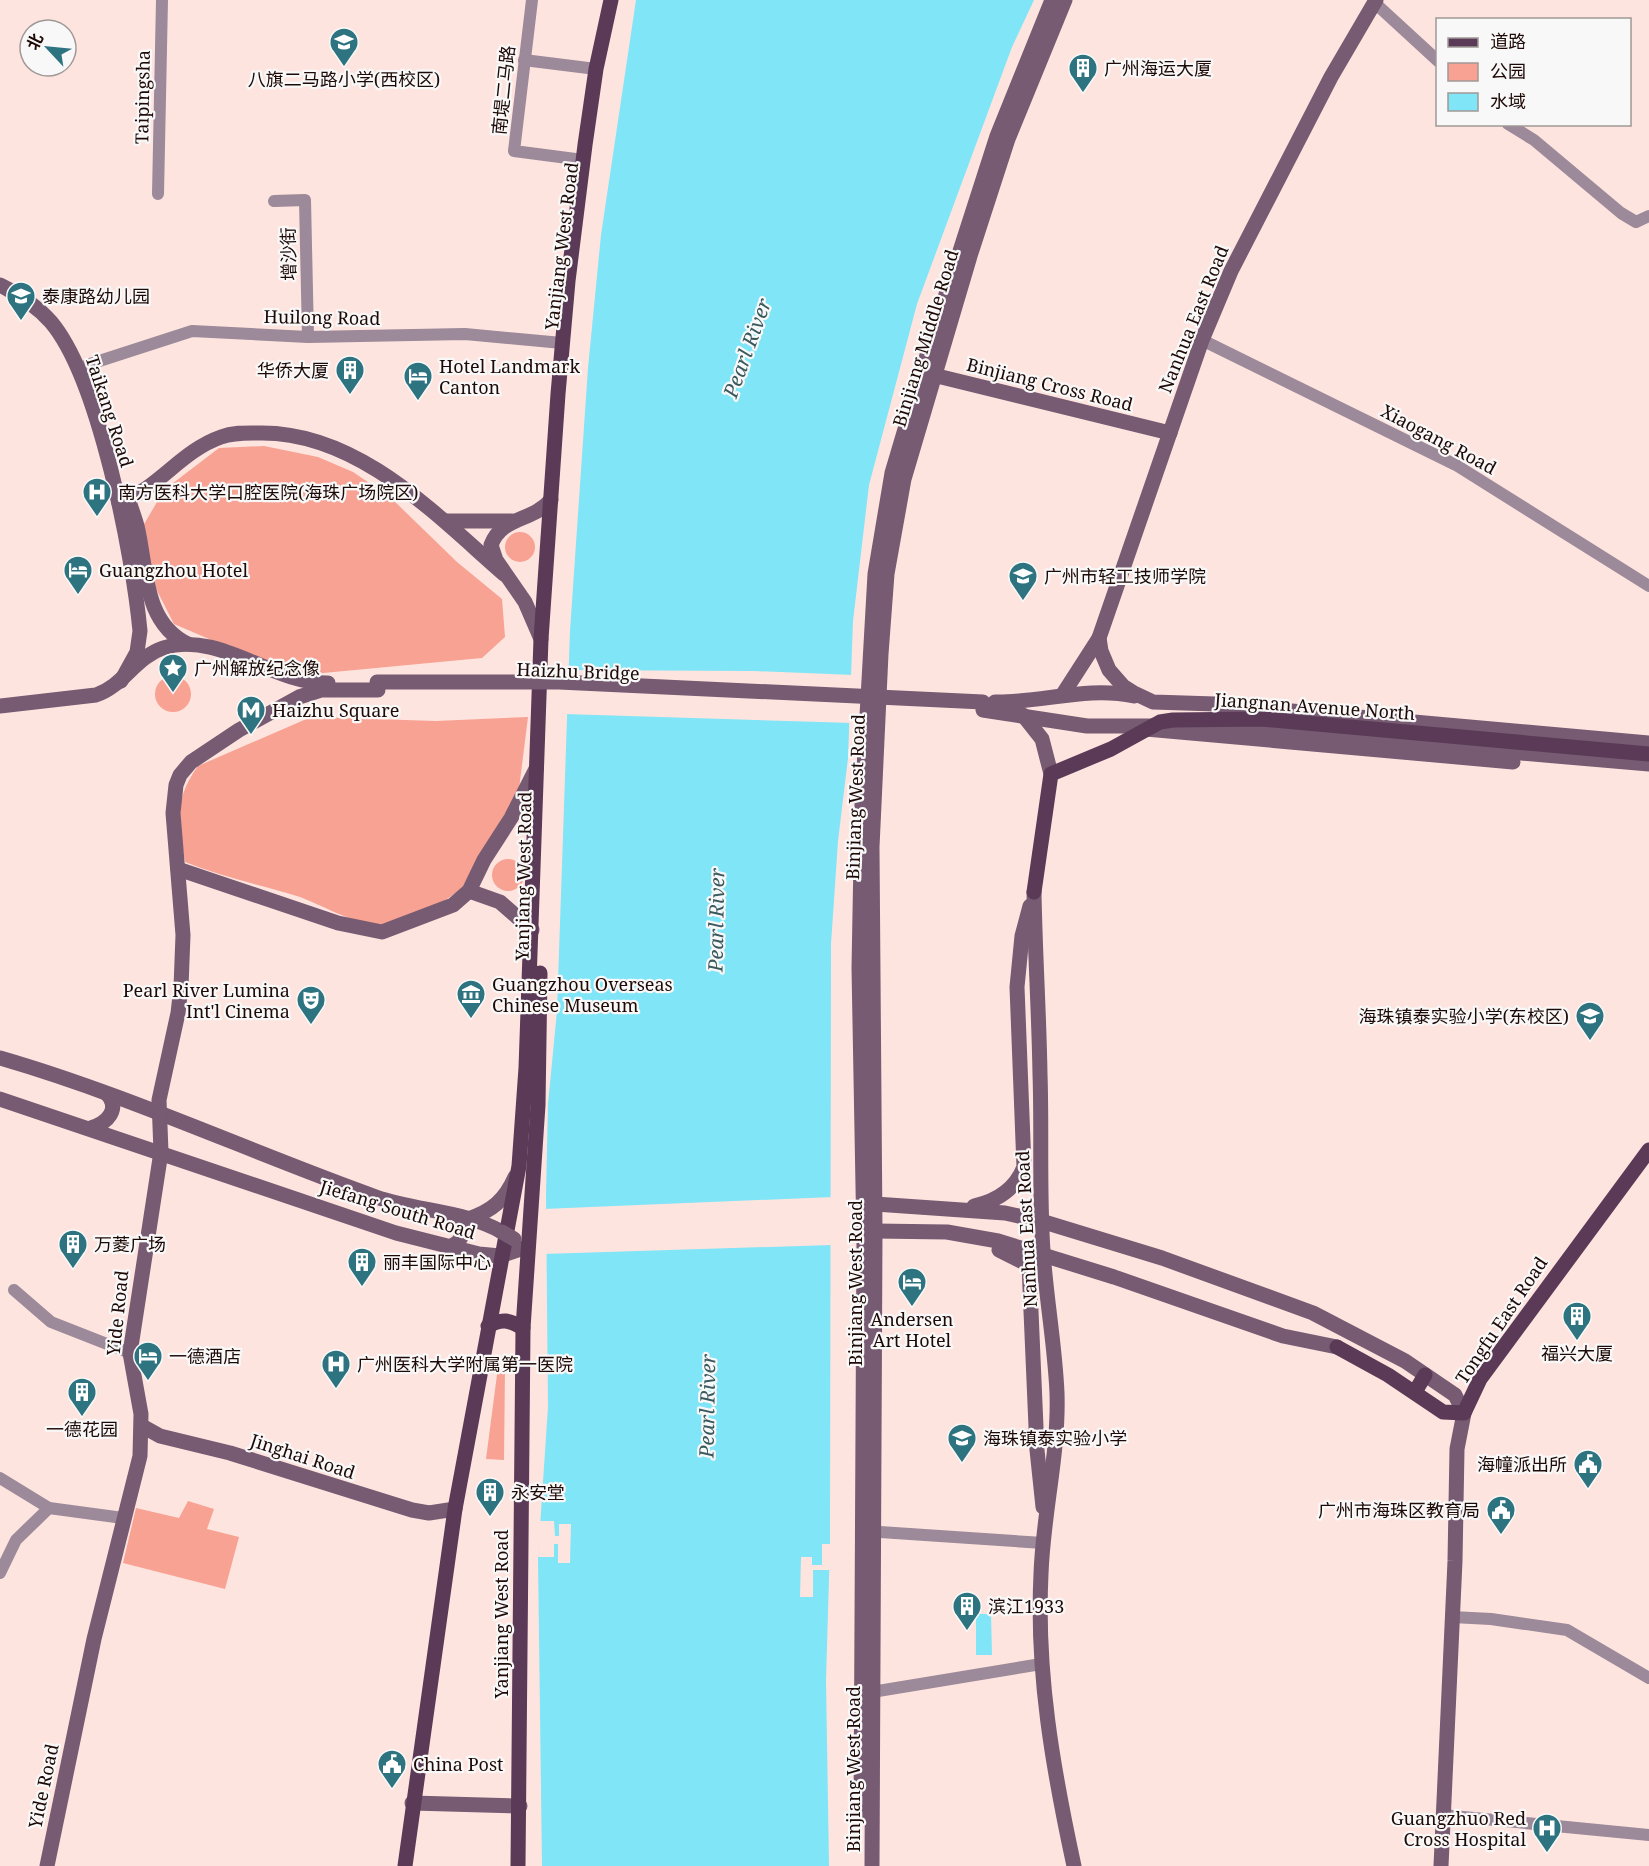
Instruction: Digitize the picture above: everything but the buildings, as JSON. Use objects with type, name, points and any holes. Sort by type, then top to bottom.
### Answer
[{"type":"main road","points":[[601,69],[611,0]]},
{"type":"main road","points":[[601,69],[619,0]]},
{"type":"main road","name":"Binjiang Middle Road","points":[[873,700],[896,514],[928,374],[997,136],[1052,0]]},
{"type":"main road","name":"Binjiang Middle Road","points":[[928,374],[1008,139],[1065,0]]},
{"type":"main road","name":"Nanhua East Road","points":[[1063,694],[1100,638],[1202,340],[1241,250],[1331,77],[1376,2]]},
{"type":"main road","name":"Yanjiang West Road","points":[[405,1866],[412,1803],[440,1628],[455,1509],[500,1256],[519,1166],[532,930],[541,639],[562,343],[583,160],[601,69]]},
{"type":"main road","name":"Yanjiang West Road","points":[[518,1866],[523,1328],[514,1240],[538,1105],[545,747],[562,440],[578,262],[601,69]]},
{"type":"main road","name":"Taikang Road","points":[[0,275],[39,298],[58,315],[72,335],[87,365],[124,501],[140,641],[133,662],[121,681]]},
{"type":"main road","name":"Taikang Road","points":[[0,285],[37,308],[52,323],[71,353],[124,501],[137,527],[149,596],[170,632],[188,644]]},
{"type":"main road","name":"Binjiang Cross Road","points":[[928,374],[1170,433]]},
{"type":"main road","points":[[124,501],[149,488],[195,448],[222,436],[238,433],[275,433],[315,439],[348,453],[446,522],[504,574]]},
{"type":"main road","points":[[541,639],[525,602],[504,574],[492,552],[492,545],[498,531],[542,510],[551,500]]},
{"type":"main road","points":[[446,522],[516,521]]},
{"type":"main road","points":[[1100,638],[1105,662],[1116,680],[1153,702],[1226,705],[1649,743]]},
{"type":"main road","points":[[0,706],[96,695],[108,691],[148,656],[163,648],[188,644]]},
{"type":"main road","name":"Haizhu Bridge","points":[[188,644],[207,647],[311,683],[377,686]]},
{"type":"main road","name":"Haizhu Bridge","points":[[191,762],[240,730],[299,697],[321,690],[377,686],[559,682],[982,706]]},
{"type":"main road","name":"Jiangnan Avenue North","points":[[982,706],[1023,702],[1063,694],[1116,693],[1153,702],[1172,711],[1192,716],[1262,719],[1649,754]]},
{"type":"main road","name":"Binjiang West Road","points":[[862,1866],[867,1531],[875,1231],[873,700]]},
{"type":"main road","name":"Binjiang West Road","points":[[872,1866],[872,1692],[867,1531],[859,968],[862,804],[873,700]]},
{"type":"main road","name":"Jiangnan Avenue North","points":[[982,706],[1067,724],[1239,728],[1649,764]]},
{"type":"main road","name":"Nanhua East Road","points":[[1023,715],[1042,739],[1051,774],[1034,892],[1041,1168],[1041,1221],[1035,1258],[1057,1391],[1054,1472],[1043,1544],[1041,1664],[1052,1749],[1074,1866]]},
{"type":"main road","points":[[1051,774],[1111,749],[1143,727],[1173,720],[1262,719]]},
{"type":"main road","points":[[1143,727],[1649,774]]},
{"type":"main road","name":"Yide Road","points":[[47,1866],[94,1639],[140,1456],[142,1426],[130,1353],[161,1152],[158,1114],[181,987],[183,935],[173,800],[180,775],[191,762]]},
{"type":"main road","points":[[178,869],[338,923],[382,932],[453,904],[469,891],[484,860],[512,818],[536,769]]},
{"type":"main road","points":[[469,891],[500,902],[532,930]]},
{"type":"main road","points":[[962,1209],[1000,1197],[1017,1182],[1024,1158],[1018,970],[1022,936],[1034,892]]},
{"type":"main road","name":"Jiefang South Road","points":[[0,1058],[107,1094],[376,1197],[463,1218],[514,1240],[500,1256],[450,1247],[384,1229],[0,1099]]},
{"type":"main road","points":[[91,1128],[103,1123],[112,1113],[113,1105],[107,1094]]},
{"type":"main road","points":[[1022,1122],[1041,1168]]},
{"type":"main road","name":"Tongfu East Road","points":[[1441,1866],[1457,1449],[1464,1413],[1480,1379],[1649,1150]]},
{"type":"main road","points":[[450,1247],[458,1242],[463,1234],[463,1218],[491,1210],[499,1203],[505,1196],[519,1166]]},
{"type":"main road","points":[[875,1204],[962,1209],[1041,1221],[1255,1290],[1313,1313],[1381,1347],[1425,1375],[1455,1395],[1464,1413],[1443,1412],[1415,1392],[1337,1347],[1283,1336],[1134,1283],[1035,1258],[963,1234],[925,1230],[875,1231],[863,1216],[875,1204]]},
{"type":"main road","points":[[1035,1258],[1039,1473],[1045,1522]]},
{"type":"main road","points":[[488,1326],[498,1320],[504,1320],[523,1328]]},
{"type":"main road","points":[[1415,1392],[1425,1375]]},
{"type":"main road","points":[[1043,1379],[1047,1460],[1045,1522]]},
{"type":"main road","name":"Jinghai Road","points":[[142,1426],[160,1436],[230,1453],[412,1510],[429,1513],[455,1509]]},
{"type":"main road","points":[[412,1803],[520,1806]]},
{"type":"street","name":"Taipingsha","points":[[158,194],[162,0]]},
{"type":"street","name":"南堤二马路","points":[[532,0],[514,151],[583,160]]},
{"type":"street","points":[[1376,2],[1436,60]]},
{"type":"street","points":[[524,60],[601,69]]},
{"type":"street","points":[[1512,126],[1534,140],[1621,213],[1636,222],[1649,216]]},
{"type":"street","name":"增沙街","points":[[274,201],[305,200],[308,337]]},
{"type":"street","name":"Huilong Road","points":[[87,365],[192,331],[308,337],[465,334],[562,343]]},
{"type":"street","name":"Xiaogang Road","points":[[1202,340],[1455,465],[1649,586]]},
{"type":"street","points":[[14,1290],[51,1322],[130,1353]]},
{"type":"street","points":[[0,1478],[49,1508],[123,1518]]},
{"type":"street","points":[[0,1572],[16,1540],[49,1508]]},
{"type":"street","points":[[867,1531],[1043,1544]]},
{"type":"street","points":[[1452,1614],[1567,1630],[1649,1678]]},
{"type":"street","points":[[872,1692],[1041,1664]]},
{"type":"street","points":[[1443,1815],[1649,1835]]},
{"type":"green space","name":"Haizhu Square","points":[[264,446],[318,457],[353,472],[390,497],[457,562],[502,599],[505,637],[482,658],[302,675],[251,657],[174,624],[149,575],[143,526],[164,490],[219,448]]},
{"type":"green space","points":[[520,532],[531,536],[535,547],[531,558],[520,562],[509,558],[505,547],[509,536]]},
{"type":"green space","points":[[173,676],[186,681],[191,694],[186,707],[173,712],[160,707],[155,694],[160,681]]},
{"type":"green space","name":"Haizhu Square","points":[[311,717],[436,721],[528,717],[519,789],[462,888],[421,914],[397,922],[374,924],[347,917],[300,897],[227,877],[185,862],[180,823],[181,801],[190,778],[198,766]]},
{"type":"green space","points":[[508,859],[519,864],[524,875],[519,886],[508,891],[497,886],[492,875],[497,864]]},
{"type":"green space","points":[[498,1367],[505,1367],[504,1460],[486,1459]]},
{"type":"green space","points":[[188,1501],[214,1509],[207,1529],[239,1537],[225,1589],[123,1563],[136,1508],[179,1518]]},
{"type":"water","name":"Pearl River","points":[[636,0],[1034,0],[1012,47],[917,304],[869,485],[853,621],[848,758],[838,841],[831,944],[830,1544],[826,1680],[829,1866],[542,1866],[538,1557],[548,1407],[546,1195],[548,1104],[557,1011],[570,631],[588,368],[601,235]]},
{"type":"water","points":[[976,1614],[991,1614],[992,1655],[976,1655]]},
{"type":"pier","points":[[566,670],[753,671],[854,675],[853,723],[564,714]]},
{"type":"pier","points":[[833,1197],[832,1245],[543,1254],[543,1209]]},
{"type":"pier","points":[[539,1521],[554,1521],[555,1536],[559,1536],[559,1524],[571,1524],[570,1563],[558,1563],[558,1544],[554,1544],[554,1557],[538,1557]]},
{"type":"pier","points":[[822,1544],[833,1544],[833,1570],[813,1570],[813,1597],[800,1597],[801,1557],[812,1557],[812,1565],[822,1565]]},
{"type":"place","name":"八旗二马路小学(西校区)","points":[[344,68]]},
{"type":"place","name":"广州海运大厦","points":[[1083,94]]},
{"type":"place","name":"泰康路幼儿园","points":[[21,322]]},
{"type":"place","name":"华侨大厦","points":[[350,396]]},
{"type":"place","name":"Hotel Landmark Canton","points":[[418,402]]},
{"type":"place","name":"南方医科大学口腔医院(海珠广场院区)","points":[[97,518]]},
{"type":"place","name":"Guangzhou Hotel","points":[[78,596]]},
{"type":"place","name":"广州市轻工技师学院","points":[[1023,602]]},
{"type":"place","name":"广州解放纪念像","points":[[173,694]]},
{"type":"place","name":"Haizhu Square","points":[[251,736]]},
{"type":"place","name":"Guangzhou Overseas Chinese Museum","points":[[471,1020]]},
{"type":"place","name":"Pearl River Lumina Int'l Cinema","points":[[311,1026]]},
{"type":"place","name":"海珠镇泰实验小学(东校区)","points":[[1590,1042]]},
{"type":"place","name":"万菱广场","points":[[73,1270]]},
{"type":"place","name":"丽丰国际中心","points":[[362,1288]]},
{"type":"place","name":"Andersen Art Hotel","points":[[912,1308]]},
{"type":"place","name":"福兴大厦","points":[[1577,1342]]},
{"type":"place","name":"一德酒店","points":[[148,1382]]},
{"type":"place","name":"广州医科大学附属第一医院","points":[[336,1390]]},
{"type":"place","name":"一德花园","points":[[82,1418]]},
{"type":"place","name":"海珠镇泰实验小学","points":[[962,1464]]},
{"type":"place","name":"海幢派出所","points":[[1588,1490]]},
{"type":"place","name":"永安堂","points":[[490,1518]]},
{"type":"place","name":"广州市海珠区教育局","points":[[1501,1536]]},
{"type":"place","name":"滨江1933","points":[[967,1632]]},
{"type":"place","name":"China Post","points":[[392,1790]]},
{"type":"place","name":"Guangzhuo Red Cross Hospital","points":[[1547,1854]]}]
